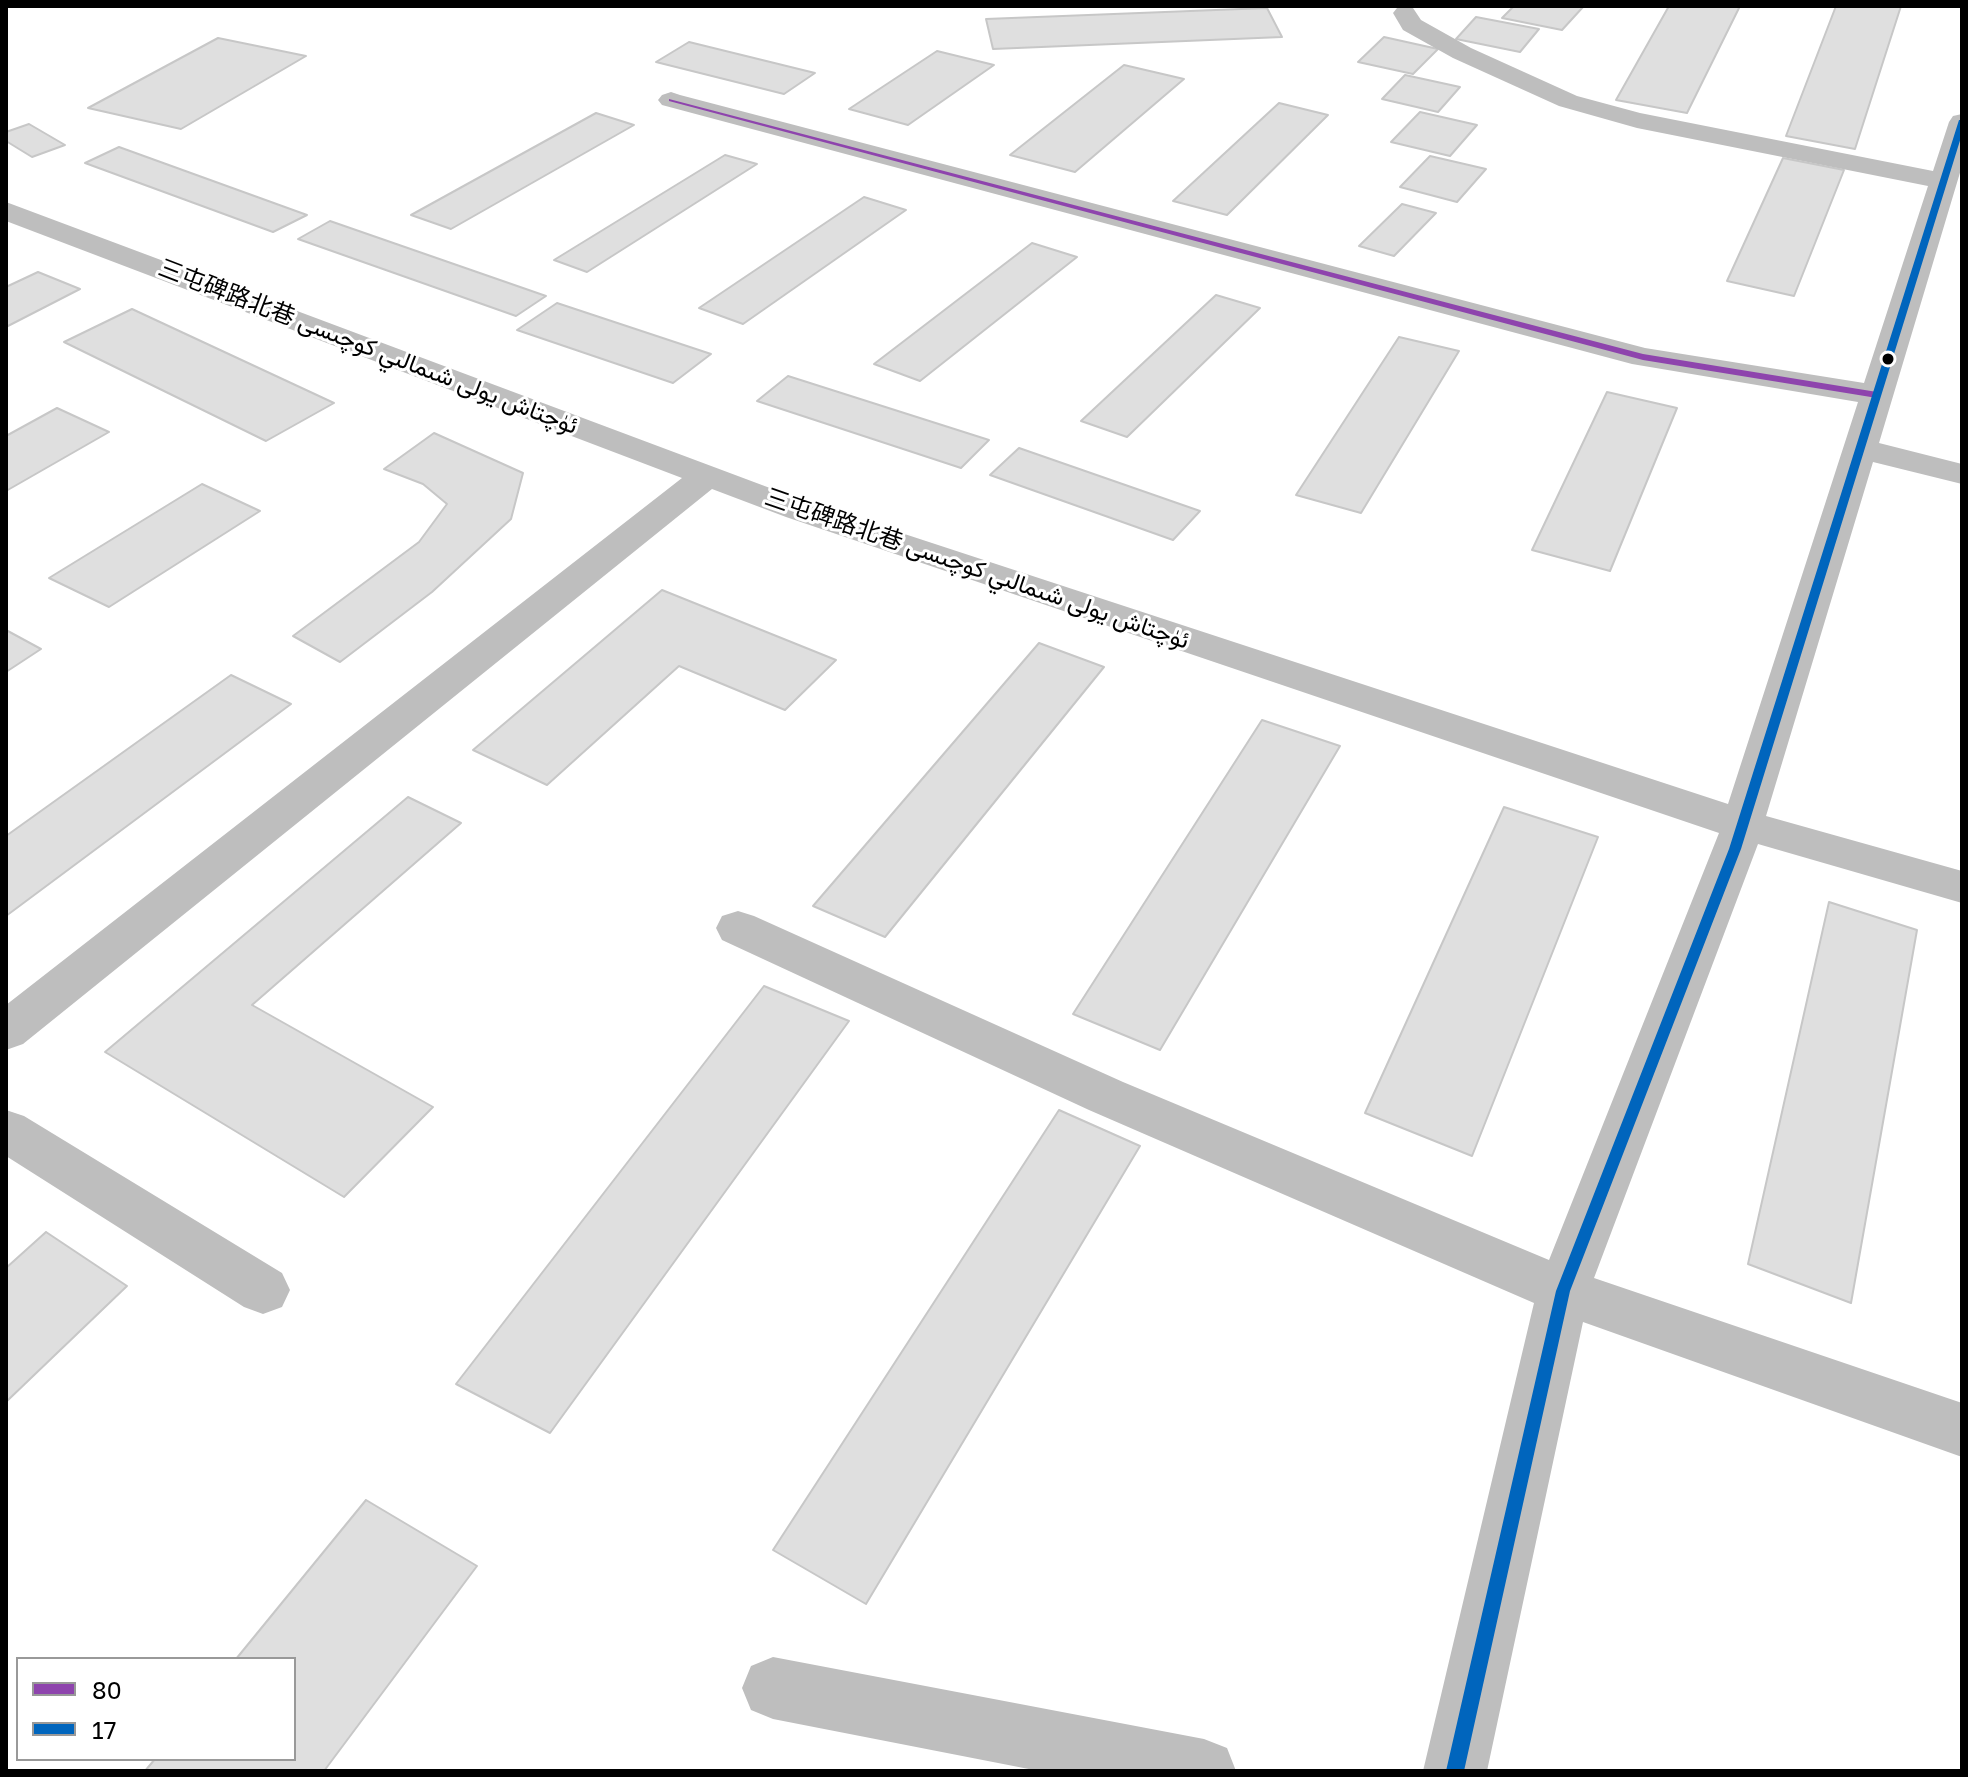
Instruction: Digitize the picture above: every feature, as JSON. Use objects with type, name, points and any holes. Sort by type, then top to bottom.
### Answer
[{"type":"street","points":[[1405,13],[1412,25],[1462,53],[1568,101],[1652,123],[1943,181]]},
{"type":"street","points":[[671,100],[1643,357],[1877,395]]},
{"type":"street","points":[[1455,1771],[1563,1291],[1743,825],[1962,122]]},
{"type":"street","name":"三屯碑路北巷 ئۈچتاش يولى شىمالىي كوچىسى","points":[[6,211],[798,510],[1743,825],[1962,887]]},
{"type":"street","points":[[1860,449],[1962,474]]},
{"type":"street","points":[[6,1031],[707,476]]},
{"type":"street","points":[[738,928],[1106,1096],[1563,1291],[1962,1430]]},
{"type":"street","points":[[6,1130],[263,1290]]},
{"type":"street","points":[[773,1688],[1204,1771]]},
{"type":"building","points":[[1514,6],[1583,7],[1562,30],[1502,18]]},
{"type":"building","points":[[1669,6],[1740,6],[1687,113],[1616,100]]},
{"type":"building","points":[[1836,6],[1901,6],[1855,149],[1786,136]]},
{"type":"building","points":[[1267,8],[1282,37],[993,49],[986,19]]},
{"type":"building","points":[[1476,17],[1539,29],[1520,52],[1456,39]]},
{"type":"building","points":[[1384,37],[1438,49],[1413,74],[1358,62]]},
{"type":"building","points":[[218,38],[306,56],[181,129],[88,108]]},
{"type":"building","points":[[689,42],[815,73],[784,94],[656,62]]},
{"type":"building","points":[[937,51],[994,65],[908,125],[849,109]]},
{"type":"building","points":[[1124,65],[1184,79],[1075,172],[1010,155]]},
{"type":"building","points":[[1405,75],[1460,87],[1438,112],[1382,99]]},
{"type":"building","points":[[1279,103],[1328,115],[1227,215],[1173,201]]},
{"type":"building","points":[[1420,112],[1477,125],[1450,156],[1391,142]]},
{"type":"building","points":[[596,113],[634,125],[451,229],[411,215]]},
{"type":"building","points":[[29,124],[65,145],[32,157],[6,141],[6,132]]},
{"type":"building","points":[[119,147],[307,215],[273,232],[85,163]]},
{"type":"building","points":[[725,155],[757,164],[587,272],[554,260]]},
{"type":"building","points":[[1430,156],[1486,169],[1457,202],[1400,187]]},
{"type":"building","points":[[1783,158],[1844,170],[1794,296],[1727,281]]},
{"type":"building","points":[[864,197],[906,210],[743,324],[699,308]]},
{"type":"building","points":[[1402,204],[1436,213],[1394,256],[1359,246]]},
{"type":"building","points":[[330,221],[546,296],[516,316],[298,239]]},
{"type":"building","points":[[1032,243],[1077,257],[920,381],[874,364]]},
{"type":"building","points":[[38,272],[80,289],[6,327],[6,287]]},
{"type":"building","points":[[1216,295],[1260,308],[1127,437],[1081,421]]},
{"type":"building","points":[[557,303],[711,354],[673,383],[517,330]]},
{"type":"building","points":[[132,309],[334,403],[266,441],[64,342]]},
{"type":"building","points":[[1399,337],[1459,351],[1361,513],[1296,495]]},
{"type":"building","points":[[788,376],[989,440],[961,468],[757,401]]},
{"type":"building","points":[[1607,392],[1677,408],[1610,571],[1532,550]]},
{"type":"building","points":[[57,408],[109,432],[6,491],[6,436]]},
{"type":"building","points":[[434,433],[523,473],[511,519],[432,592],[340,662],[293,636],[419,542],[447,504],[423,484],[384,469]]},
{"type":"building","points":[[1019,448],[1200,511],[1173,540],[990,475]]},
{"type":"building","points":[[202,484],[260,511],[109,607],[49,578]]},
{"type":"building","points":[[662,590],[836,660],[785,710],[679,666],[547,785],[473,750]]},
{"type":"building","points":[[6,630],[41,649],[6,672]]},
{"type":"building","points":[[1039,643],[1104,667],[885,937],[813,906]]},
{"type":"building","points":[[231,675],[291,704],[6,916],[6,836]]},
{"type":"building","points":[[1262,720],[1340,746],[1160,1050],[1073,1014]]},
{"type":"building","points":[[408,797],[461,823],[252,1005],[433,1107],[344,1197],[105,1052]]},
{"type":"building","points":[[1504,807],[1598,837],[1472,1156],[1365,1113]]},
{"type":"building","points":[[1829,902],[1917,930],[1851,1303],[1748,1264]]},
{"type":"building","points":[[764,986],[849,1021],[550,1433],[456,1384]]},
{"type":"building","points":[[1059,1110],[1140,1146],[866,1604],[773,1550]]},
{"type":"building","points":[[46,1232],[127,1286],[6,1402],[6,1268]]},
{"type":"building","points":[[366,1500],[477,1566],[324,1771],[145,1771],[153,1761],[296,1761],[296,1657],[238,1657]]},
{"type":"transit line","name":"80","points":[[671,100],[1643,357],[1877,395]]},
{"type":"transit line","name":"17","points":[[1455,1771],[1563,1291],[1735,849],[1962,122]]}]
